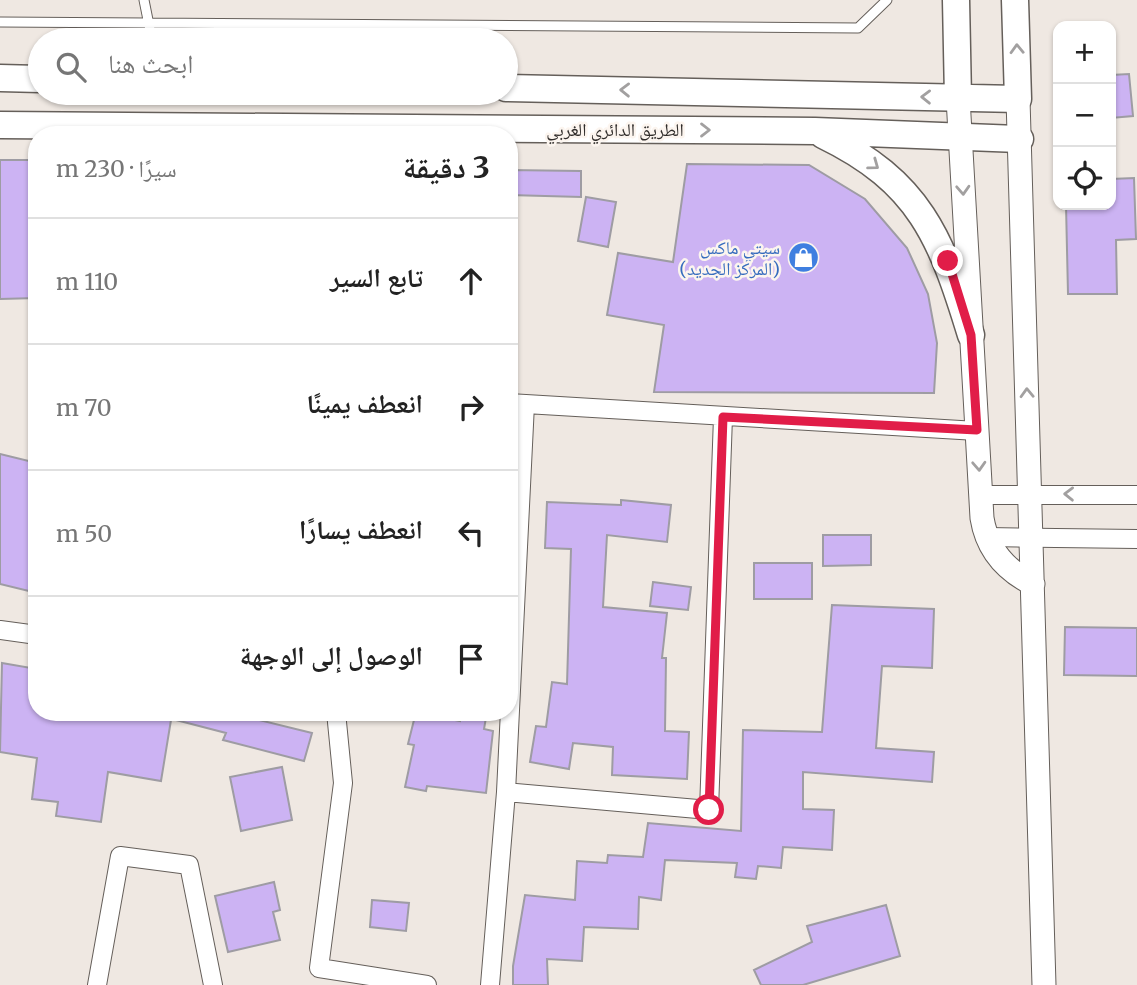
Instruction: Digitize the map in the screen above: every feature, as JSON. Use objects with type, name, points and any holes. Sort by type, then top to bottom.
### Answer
[{"type":"main road","points":[[956,0],[958,98]]},
{"type":"main road","points":[[518,88],[1018,99],[1015,0]]},
{"type":"main road","points":[[0,78],[28,79]]},
{"type":"main road","name":"الطريق الدائري الغربي","points":[[0,125],[136,126]]},
{"type":"main road","name":"الطريق الدائري الغربي","points":[[518,129],[815,131],[959,134],[1020,139]]},
{"type":"main road","points":[[815,131],[849,148],[881,169],[908,196],[931,227],[948,261],[971,335]]},
{"type":"street","points":[[958,98],[980,495],[987,537],[1004,565],[1032,584]]},
{"type":"street","points":[[1018,99],[1044,985]]},
{"type":"street","points":[[518,403],[977,430]]},
{"type":"street","points":[[506,792],[709,810],[723,417]]},
{"type":"street","points":[[980,495],[1137,495]]},
{"type":"street","points":[[987,537],[1137,539]]},
{"type":"street","points":[[0,630],[28,634]]},
{"type":"street","points":[[337,721],[343,783],[319,968],[427,985]]},
{"type":"street","points":[[490,985],[506,792],[508,721]]},
{"type":"street","points":[[97,985],[120,856],[189,865],[213,985]]},
{"type":"lane","points":[[145,0],[150,28]]},
{"type":"lane","points":[[0,22],[859,28],[887,0]]},
{"type":"building","points":[[1129,74],[1133,116],[1116,118],[1116,75]]},
{"type":"building","points":[[0,160],[28,160],[28,298],[0,299]]},
{"type":"building","points":[[687,164],[809,165],[865,199],[907,248],[928,294],[937,343],[934,393],[654,392],[664,325],[607,315],[618,253],[673,262]]},
{"type":"building","points":[[518,170],[581,171],[581,197],[518,195]]},
{"type":"building","points":[[1134,178],[1136,239],[1116,240],[1117,294],[1068,294],[1066,210],[1116,210],[1116,179]]},
{"type":"building","points":[[586,197],[616,202],[608,247],[578,241]]},
{"type":"building","points":[[0,454],[28,461],[28,591],[0,584]]},
{"type":"building","points":[[621,500],[671,505],[667,542],[607,535],[603,607],[667,613],[662,658],[666,658],[665,731],[689,732],[687,779],[612,775],[613,747],[573,743],[569,769],[530,762],[536,726],[546,727],[552,682],[567,684],[571,549],[545,548],[547,502],[621,505]]},
{"type":"building","points":[[823,535],[871,535],[871,565],[823,566]]},
{"type":"building","points":[[754,563],[812,563],[812,599],[754,599]]},
{"type":"building","points":[[653,582],[691,587],[688,610],[650,606]]},
{"type":"building","points":[[832,605],[934,609],[932,668],[882,666],[876,748],[934,752],[932,782],[803,772],[803,809],[834,810],[832,850],[783,847],[781,868],[758,866],[756,879],[735,877],[737,863],[665,860],[661,900],[639,897],[638,929],[584,927],[582,961],[547,959],[548,985],[513,985],[513,966],[525,895],[575,900],[577,861],[607,863],[608,855],[643,857],[648,823],[741,831],[743,730],[822,732]]},
{"type":"building","points":[[1065,627],[1137,628],[1137,676],[1064,675]]},
{"type":"building","points":[[2,663],[28,667],[28,721],[171,721],[161,781],[108,772],[101,822],[56,816],[58,802],[32,799],[37,758],[0,752]]},
{"type":"building","points":[[180,721],[263,721],[312,733],[304,761],[223,740],[226,733]]},
{"type":"building","points":[[414,721],[485,721],[484,729],[493,731],[486,793],[427,786],[426,791],[405,787],[414,745],[408,744]]},
{"type":"building","points":[[282,767],[292,820],[241,831],[230,777]]},
{"type":"building","points":[[274,882],[280,910],[273,912],[280,940],[228,952],[215,896]]},
{"type":"building","points":[[372,900],[409,903],[406,931],[370,927]]},
{"type":"building","points":[[886,905],[900,956],[803,985],[761,985],[754,970],[812,942],[807,926]]},
{"type":"place","name":"سيتي ماكس (المركز الجديد)","points":[[803,258]]},
{"type":"route","points":[[709,810],[723,417],[977,430],[971,335],[948,261]]}]
